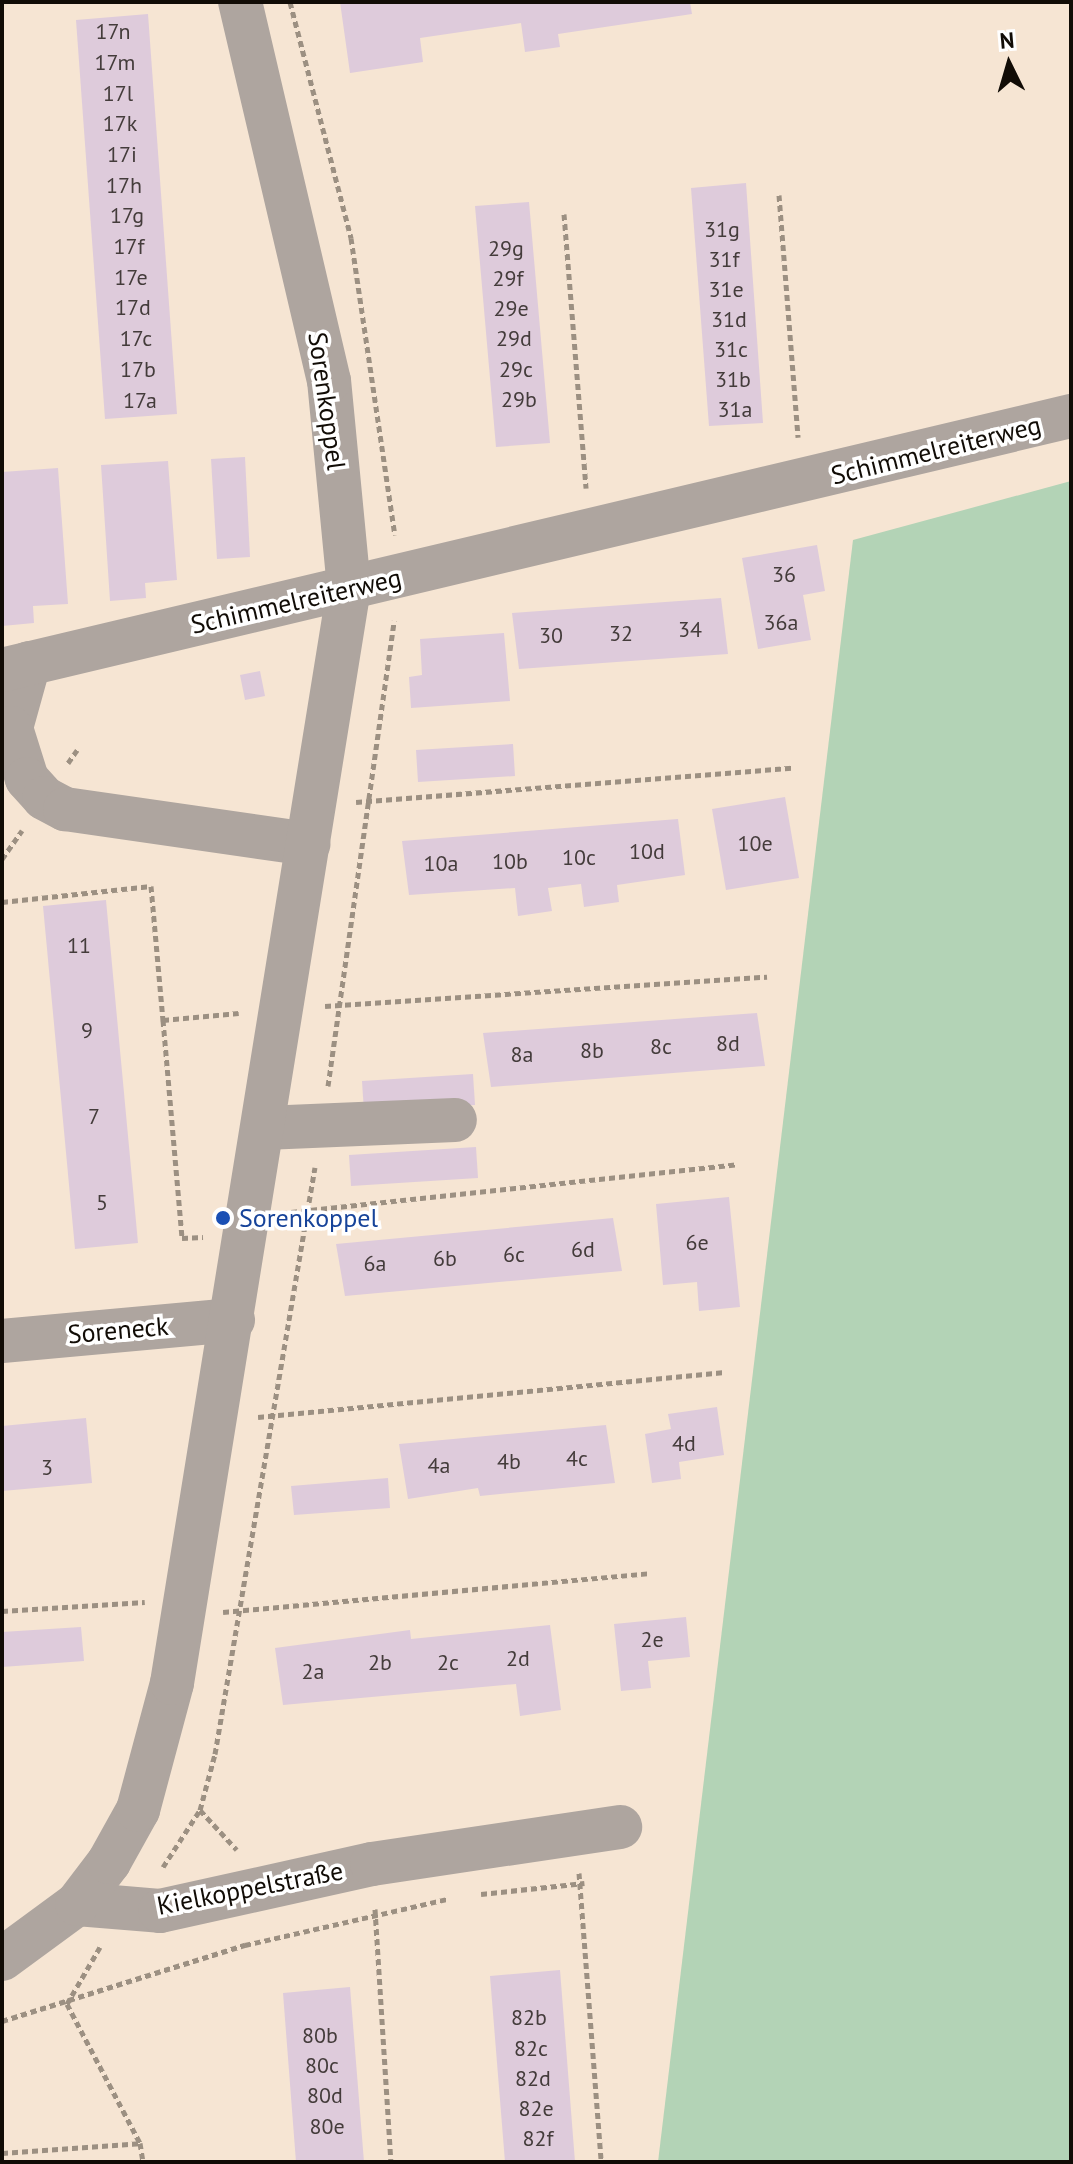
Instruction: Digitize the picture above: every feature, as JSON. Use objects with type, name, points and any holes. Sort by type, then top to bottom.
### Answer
[{"type":"street","name":"Sorenkoppel","points":[[77,1904],[138,1810],[188,1607],[349,588],[329,381],[240,2]]},
{"type":"street","name":"Schimmelreiterweg","points":[[16,667],[801,483],[1071,416]]},
{"type":"street","points":[[16,667],[11,728],[27,779],[44,798],[65,809],[312,825]]},
{"type":"street","points":[[264,1128],[455,1120]]},
{"type":"street","name":"Soreneck","points":[[2,1341],[233,1320]]},
{"type":"street","name":"Kielkoppelstraße","points":[[77,1904],[160,1911],[372,1864],[620,1827]]},
{"type":"street","points":[[2,1959],[77,1904]]},
{"type":"path","name":"Schimmelreiterweg","points":[[779,195],[801,483]]},
{"type":"path","points":[[564,214],[590,533]]},
{"type":"path","points":[[312,825],[792,768]]},
{"type":"path","points":[[2,902],[151,886],[182,1238],[248,1225],[737,1164]]},
{"type":"path","points":[[163,1020],[282,1009],[767,977]]},
{"type":"path","points":[[217,1421],[725,1372]]},
{"type":"path","points":[[2,1611],[188,1607],[650,1573]]},
{"type":"path","points":[[562,1836],[584,1883],[601,2162]]},
{"type":"path","name":"Kielkoppelstraße","points":[[372,1864],[391,2162]]},
{"type":"path","points":[[470,1895],[584,1883]]},
{"type":"path","points":[[2,2021],[375,1912],[457,1897]]},
{"type":"path","points":[[67,2004],[140,2143],[143,2162]]},
{"type":"path","points":[[2,2153],[140,2143]]},
{"type":"green space","points":[[1071,481],[1071,2162],[658,2162],[853,540]]},
{"type":"building","points":[[340,2],[690,2],[692,14],[558,34],[560,47],[525,52],[521,23],[420,38],[423,62],[350,73]]},
{"type":"building","points":[[148,14],[177,414],[105,419],[76,20]]},
{"type":"building","points":[[746,183],[763,423],[709,426],[691,188]]},
{"type":"building","points":[[529,202],[550,443],[496,447],[475,206]]},
{"type":"building","points":[[245,457],[250,557],[217,559],[211,459]]},
{"type":"building","points":[[168,461],[177,580],[145,583],[146,598],[110,601],[101,465]]},
{"type":"building","points":[[58,468],[68,604],[33,606],[34,623],[2,626],[2,472]]},
{"type":"building","points":[[817,545],[825,591],[803,595],[811,640],[758,649],[742,558]]},
{"type":"building","points":[[721,598],[728,654],[519,669],[512,613]]},
{"type":"building","points":[[504,633],[510,701],[411,708],[409,677],[422,675],[420,639]]},
{"type":"building","points":[[260,671],[265,696],[245,700],[240,675]]},
{"type":"building","points":[[513,744],[515,776],[418,782],[416,750]]},
{"type":"building","points":[[785,797],[799,878],[726,890],[712,809]]},
{"type":"building","points":[[678,819],[685,875],[617,885],[619,902],[584,907],[581,884],[548,888],[552,911],[518,916],[515,888],[409,895],[402,841]]},
{"type":"building","points":[[106,900],[138,1243],[75,1249],[43,906]]},
{"type":"building","points":[[757,1013],[765,1066],[491,1087],[483,1033]]},
{"type":"building","points":[[473,1074],[475,1105],[364,1112],[362,1081]]},
{"type":"building","points":[[476,1147],[478,1178],[351,1186],[349,1155]]},
{"type":"building","points":[[729,1197],[740,1307],[699,1311],[697,1282],[663,1285],[656,1204]]},
{"type":"building","points":[[613,1218],[622,1271],[345,1296],[336,1244]]},
{"type":"building","points":[[717,1407],[724,1455],[679,1462],[681,1479],[652,1483],[645,1434],[671,1429],[668,1414]]},
{"type":"building","points":[[86,1418],[92,1483],[2,1491],[2,1426]]},
{"type":"building","points":[[606,1425],[615,1483],[480,1496],[478,1488],[408,1499],[399,1444]]},
{"type":"building","points":[[388,1478],[390,1508],[294,1515],[291,1486]]},
{"type":"building","points":[[686,1617],[690,1657],[648,1661],[651,1688],[621,1691],[614,1624]]},
{"type":"building","points":[[550,1625],[561,1710],[520,1716],[516,1684],[283,1705],[275,1648],[410,1630],[411,1639]]},
{"type":"building","points":[[81,1627],[84,1661],[2,1667],[2,1632]]},
{"type":"building","points":[[560,1970],[575,2162],[505,2162],[490,1976]]},
{"type":"building","points":[[350,1987],[364,2162],[296,2162],[283,1993]]},
{"type":"place","name":"Sorenkoppel","points":[[223,1218]]}]
